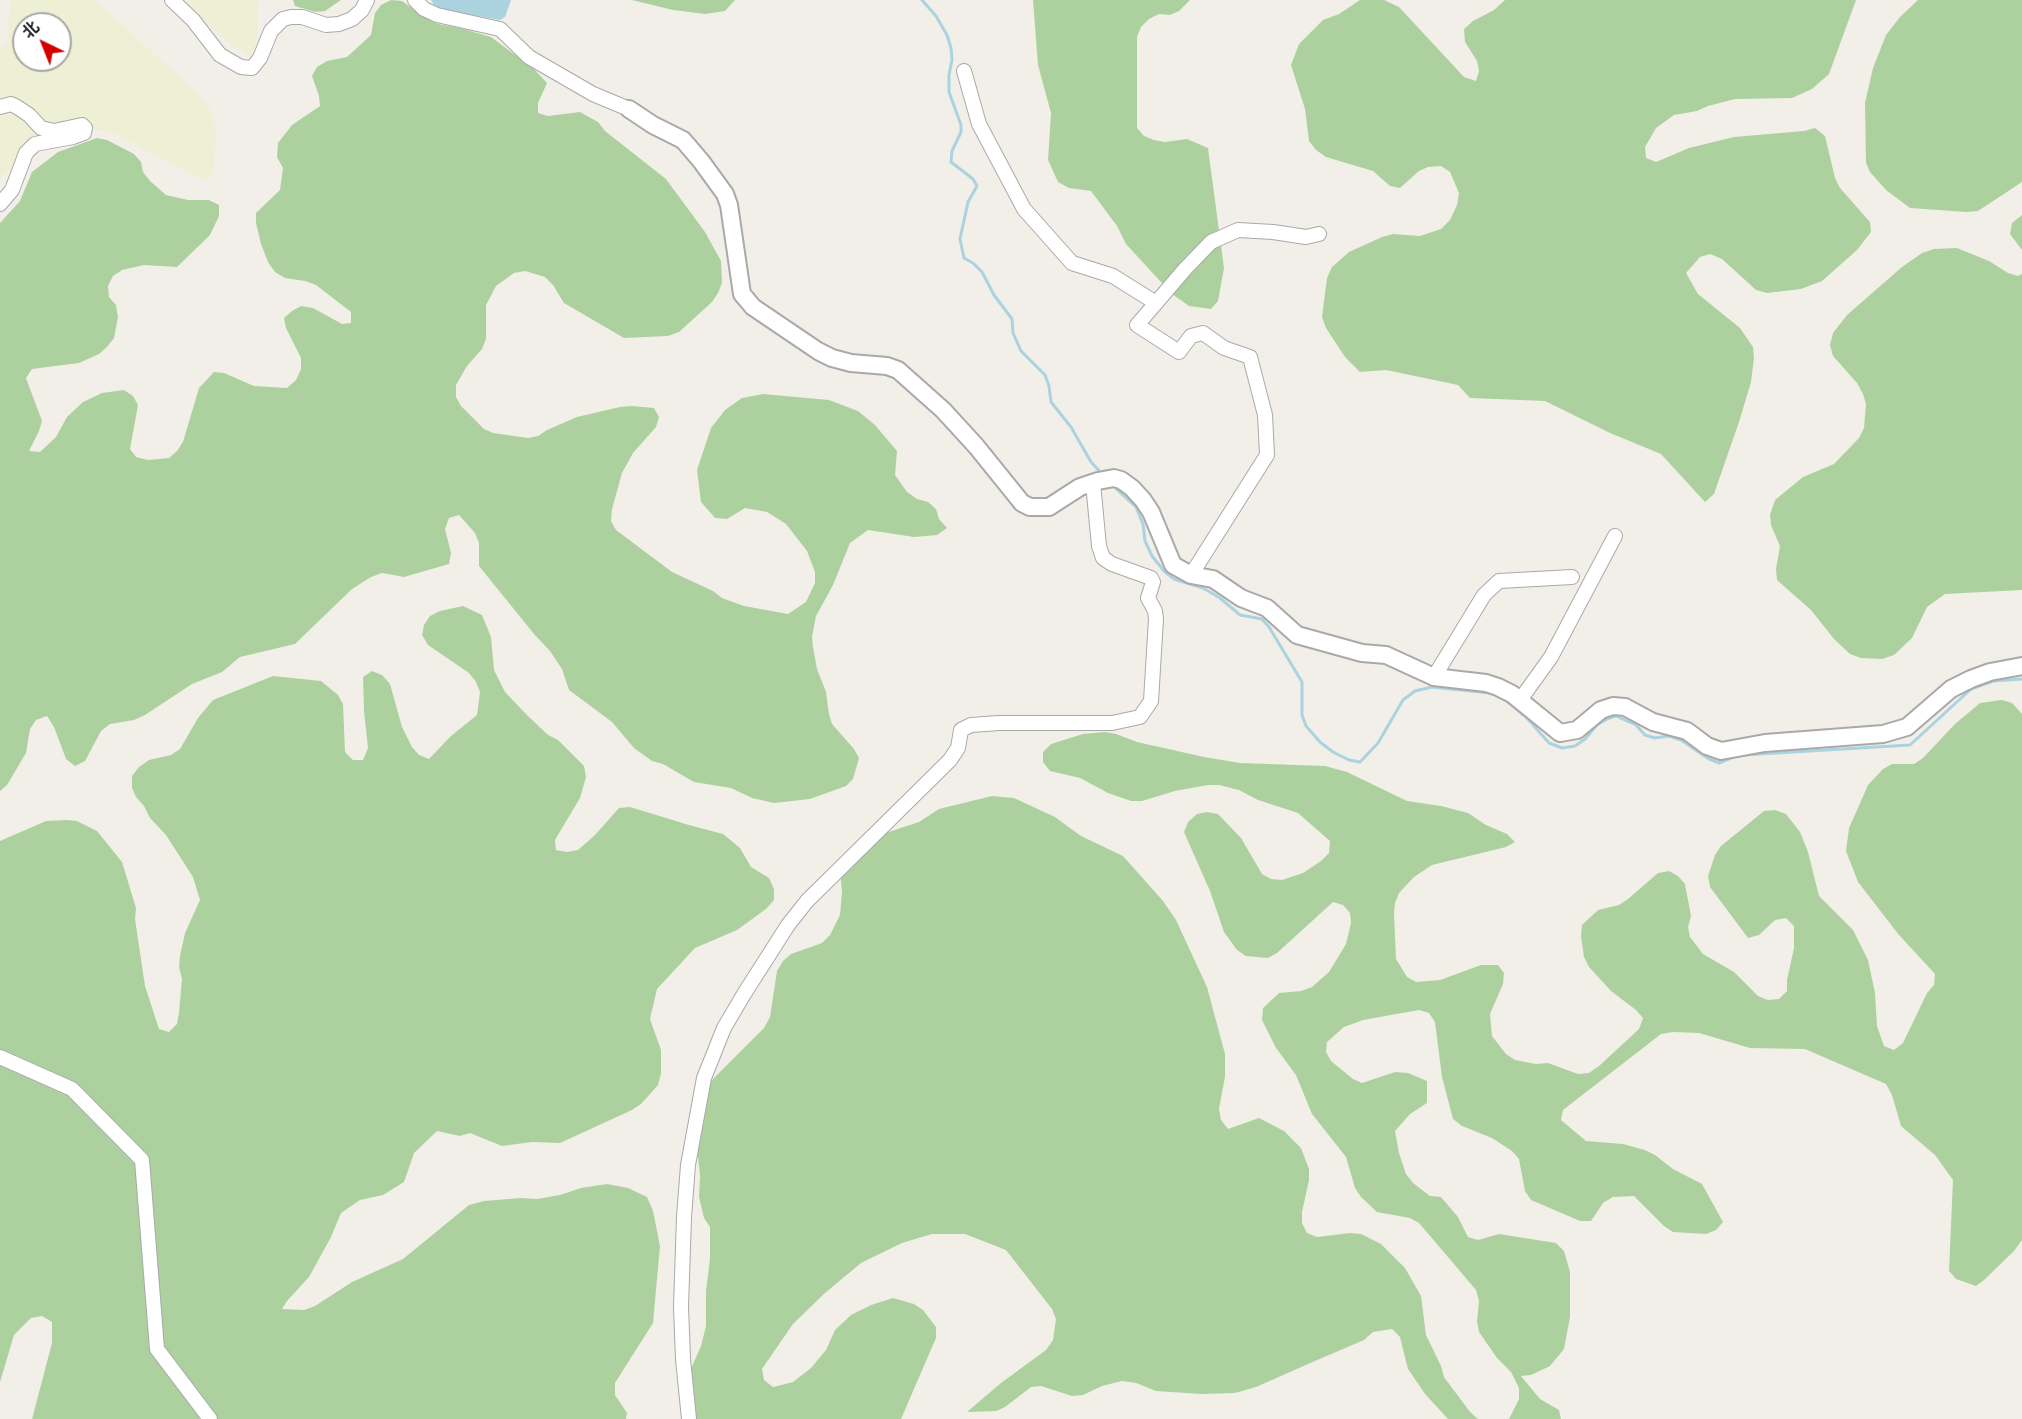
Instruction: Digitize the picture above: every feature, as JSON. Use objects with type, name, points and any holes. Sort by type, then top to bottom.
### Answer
[{"type":"street","points":[[172,0],[193,20],[220,55],[232,64],[252,68],[260,58],[271,31],[283,19],[302,17],[326,25],[339,24],[352,19],[362,10],[367,0]]},
{"type":"street","points":[[415,0],[424,9],[437,15],[500,29],[537,62],[593,94],[629,108],[653,125],[683,140],[725,194],[729,205],[742,294],[753,307],[832,358],[851,363],[887,366],[898,370],[943,410],[1022,502],[1030,507],[1049,507],[1080,487],[1102,480],[1132,488],[1151,512],[1173,565],[1191,575],[1213,579],[1241,598],[1267,608],[1297,635],[1362,654],[1386,655],[1434,677],[1486,683],[1505,690],[1560,733],[1577,730],[1601,710],[1613,706],[1625,707],[1653,722],[1687,731],[1707,746],[1721,751],[1765,743],[1861,737],[1890,732],[1907,727],[1951,689],[1990,672],[2022,666]]},
{"type":"street","points":[[964,71],[980,124],[1024,209],[1072,263],[1113,276],[1156,303]]},
{"type":"street","points":[[0,107],[11,104],[17,107],[29,115],[41,128],[54,131],[82,125],[85,128],[84,132],[73,137],[35,144],[26,153],[12,190],[0,204]]},
{"type":"street","points":[[1191,575],[1267,455],[1265,415],[1250,357],[1224,348],[1203,333],[1191,336],[1179,352],[1137,325],[1211,242],[1238,230],[1306,237],[1319,234]]},
{"type":"street","points":[[689,1419],[681,1335],[686,1181],[704,1078],[724,1028],[744,994],[807,901],[950,760],[958,748],[961,730],[971,725],[999,723],[1112,723],[1140,717],[1151,701],[1156,619],[1155,611],[1148,598],[1153,582],[1151,578],[1112,564],[1103,558],[1099,546],[1102,480]]},
{"type":"street","points":[[1520,700],[1551,657],[1615,536]]},
{"type":"street","points":[[1434,677],[1484,595],[1499,581],[1572,577]]},
{"type":"street","points":[[0,1056],[72,1089],[142,1160],[157,1349],[210,1419]]},
{"type":"green space","points":[[12,0],[93,0],[190,87],[210,109],[216,127],[214,172],[208,180],[191,175],[124,138],[103,130],[87,130],[43,144],[22,158],[0,179],[0,49],[7,42]]},
{"type":"green space","points":[[179,0],[258,0],[257,49],[249,56],[225,40]]},
{"type":"green space","points":[[293,0],[341,0],[325,11],[315,12],[295,6]]},
{"type":"green space","points":[[391,0],[402,1],[438,24],[491,37],[534,69],[547,83],[538,103],[538,113],[548,116],[580,112],[598,122],[605,131],[666,179],[705,232],[721,261],[722,283],[712,302],[679,332],[668,336],[624,338],[564,303],[545,277],[525,271],[514,273],[496,286],[486,305],[486,339],[482,349],[467,366],[456,385],[456,397],[461,406],[484,429],[493,433],[528,438],[538,436],[577,417],[620,407],[654,408],[659,417],[656,427],[633,453],[622,473],[611,521],[616,530],[672,572],[713,591],[722,598],[744,606],[788,614],[806,602],[815,583],[815,572],[807,551],[786,524],[767,512],[745,508],[727,519],[715,518],[701,502],[697,470],[711,428],[725,410],[742,398],[763,394],[829,400],[858,411],[875,425],[897,451],[895,475],[907,492],[917,499],[928,502],[936,509],[939,519],[947,528],[937,535],[914,537],[868,530],[850,543],[833,585],[816,616],[812,637],[813,647],[817,669],[826,692],[832,724],[859,758],[853,779],[846,786],[810,799],[774,803],[752,798],[731,788],[694,782],[663,764],[652,761],[634,748],[612,722],[569,690],[562,669],[550,651],[479,566],[479,543],[475,533],[459,515],[449,518],[445,529],[451,553],[449,564],[404,577],[382,573],[371,577],[352,589],[295,644],[240,657],[222,672],[192,684],[145,715],[134,720],[110,724],[101,731],[85,761],[75,766],[66,759],[54,727],[47,716],[36,720],[30,729],[26,753],[7,785],[0,791],[0,223],[20,201],[32,172],[58,152],[97,138],[107,140],[134,154],[141,162],[143,172],[150,181],[166,195],[188,200],[209,200],[219,205],[219,216],[210,235],[177,267],[144,265],[122,270],[113,276],[108,286],[109,297],[116,305],[118,317],[114,338],[107,347],[99,354],[79,363],[32,369],[26,378],[42,421],[29,451],[40,452],[56,437],[67,417],[83,402],[102,393],[124,390],[133,396],[138,405],[130,449],[136,457],[148,460],[169,458],[183,442],[199,388],[214,372],[224,373],[254,386],[287,388],[296,380],[301,369],[301,358],[286,328],[284,318],[292,311],[301,306],[313,308],[342,324],[351,323],[351,312],[316,285],[285,278],[275,272],[261,244],[256,213],[280,190],[283,168],[277,157],[278,143],[292,125],[320,106],[312,76],[317,67],[327,61],[347,57],[371,35],[375,13],[381,5]]},
{"type":"green space","points":[[632,0],[735,0],[725,11],[705,14],[673,10]]},
{"type":"green space","points":[[1033,0],[1190,0],[1179,11],[1170,15],[1159,14],[1149,19],[1141,27],[1137,37],[1137,128],[1144,136],[1154,140],[1165,142],[1187,139],[1208,148],[1224,268],[1218,301],[1211,309],[1189,306],[1172,294],[1126,244],[1117,226],[1091,191],[1069,188],[1058,182],[1048,160],[1051,113],[1038,65]]},
{"type":"green space","points":[[1360,0],[1384,0],[1399,7],[1464,77],[1476,81],[1479,71],[1477,61],[1465,42],[1464,29],[1473,21],[1494,10],[1505,0],[1856,0],[1829,74],[1812,89],[1792,98],[1735,99],[1697,111],[1674,115],[1656,128],[1645,147],[1646,158],[1656,162],[1689,148],[1734,137],[1815,128],[1825,136],[1835,178],[1840,188],[1870,222],[1871,232],[1857,250],[1822,281],[1801,289],[1767,293],[1756,290],[1722,259],[1710,254],[1700,257],[1686,273],[1698,294],[1740,328],[1753,347],[1754,358],[1751,382],[1739,422],[1714,494],[1705,502],[1661,454],[1610,433],[1545,401],[1470,398],[1458,385],[1386,370],[1360,372],[1345,357],[1326,328],[1322,317],[1327,278],[1332,267],[1349,252],[1382,237],[1393,234],[1420,236],[1441,229],[1450,220],[1457,205],[1459,193],[1450,172],[1441,166],[1428,167],[1419,171],[1400,188],[1390,186],[1373,171],[1326,157],[1309,141],[1305,109],[1291,65],[1299,44],[1323,20],[1339,14]]},
{"type":"green space","points":[[1918,0],[2022,0],[2022,182],[1978,211],[1910,208],[1886,190],[1870,172],[1866,163],[1865,103],[1873,68],[1886,35],[1900,17]]},
{"type":"green space","points":[[2022,215],[2022,250],[2010,234],[2012,223]]},
{"type":"green space","points":[[1957,248],[1989,261],[2008,273],[2018,276],[2022,274],[2022,590],[1945,594],[1927,607],[1912,638],[1894,655],[1882,659],[1861,658],[1850,654],[1834,639],[1811,610],[1777,580],[1776,569],[1780,546],[1771,525],[1770,515],[1775,500],[1803,477],[1834,464],[1859,438],[1864,428],[1866,404],[1863,394],[1857,383],[1833,356],[1830,345],[1833,333],[1847,315],[1902,267],[1922,253],[1934,249]]},
{"type":"green space","points":[[463,606],[482,615],[491,637],[494,670],[505,692],[548,735],[558,740],[584,766],[586,777],[580,798],[555,840],[556,850],[567,852],[578,850],[619,808],[630,807],[723,834],[740,848],[751,867],[769,878],[774,889],[774,900],[766,909],[737,930],[695,948],[657,989],[650,1019],[661,1050],[661,1073],[658,1085],[641,1104],[560,1143],[532,1142],[502,1146],[470,1133],[460,1136],[437,1131],[414,1153],[404,1182],[383,1195],[360,1200],[341,1213],[309,1277],[282,1309],[304,1310],[315,1306],[352,1282],[403,1259],[469,1205],[484,1201],[537,1199],[607,1184],[628,1188],[647,1197],[653,1211],[660,1246],[653,1323],[615,1383],[615,1395],[627,1413],[626,1419],[32,1419],[52,1343],[52,1322],[42,1316],[31,1318],[14,1335],[0,1382],[0,841],[46,821],[77,821],[97,831],[122,862],[136,908],[135,919],[145,986],[159,1029],[169,1032],[177,1024],[179,1013],[182,979],[179,967],[185,933],[200,900],[193,877],[166,835],[150,818],[136,797],[132,788],[132,776],[149,760],[171,755],[180,749],[198,718],[213,700],[273,676],[321,681],[338,695],[343,704],[345,752],[353,760],[363,760],[368,748],[363,677],[372,671],[382,675],[390,684],[402,727],[412,747],[419,755],[429,759],[451,736],[477,715],[480,692],[476,682],[469,673],[428,645],[422,635],[424,625],[430,616],[440,611]]},
{"type":"green space","points":[[2002,700],[2012,703],[2022,714],[2022,1240],[2014,1251],[1976,1286],[1956,1279],[1949,1271],[1953,1180],[1935,1155],[1901,1126],[1892,1095],[1886,1084],[1805,1049],[1750,1048],[1699,1033],[1661,1034],[1563,1110],[1561,1120],[1586,1141],[1623,1144],[1645,1150],[1673,1169],[1702,1184],[1723,1222],[1716,1230],[1706,1234],[1673,1232],[1634,1196],[1613,1197],[1603,1203],[1591,1221],[1580,1221],[1531,1200],[1525,1191],[1519,1159],[1512,1151],[1492,1138],[1462,1126],[1453,1119],[1442,1077],[1435,1022],[1429,1013],[1419,1010],[1363,1020],[1344,1027],[1327,1042],[1326,1052],[1331,1061],[1353,1079],[1362,1083],[1395,1072],[1408,1073],[1427,1081],[1427,1103],[1410,1114],[1395,1131],[1399,1153],[1406,1174],[1413,1183],[1430,1196],[1441,1197],[1458,1217],[1468,1237],[1478,1240],[1499,1234],[1556,1243],[1564,1251],[1570,1272],[1570,1317],[1564,1349],[1550,1366],[1531,1375],[1521,1376],[1540,1399],[1559,1410],[1561,1419],[1509,1419],[1519,1399],[1519,1388],[1511,1372],[1497,1358],[1479,1332],[1477,1322],[1479,1301],[1476,1290],[1419,1223],[1410,1218],[1377,1212],[1361,1197],[1355,1188],[1346,1157],[1312,1114],[1296,1075],[1276,1048],[1262,1020],[1263,1008],[1279,993],[1301,991],[1312,987],[1329,972],[1346,944],[1351,923],[1350,913],[1343,905],[1333,902],[1277,953],[1268,958],[1246,956],[1237,950],[1224,932],[1210,891],[1184,832],[1188,822],[1197,814],[1207,812],[1218,814],[1241,838],[1262,874],[1271,879],[1282,880],[1303,873],[1321,861],[1329,853],[1330,841],[1298,813],[1258,800],[1239,790],[1208,785],[1175,791],[1142,801],[1131,801],[1108,793],[1080,778],[1050,771],[1043,762],[1043,752],[1051,744],[1083,734],[1105,732],[1137,742],[1240,763],[1325,766],[1347,772],[1407,801],[1468,813],[1486,825],[1507,834],[1515,842],[1506,847],[1432,865],[1414,877],[1399,893],[1394,913],[1396,959],[1407,977],[1416,982],[1440,980],[1481,965],[1498,965],[1504,973],[1503,984],[1490,1014],[1492,1036],[1506,1054],[1515,1060],[1536,1064],[1548,1063],[1578,1074],[1589,1073],[1599,1066],[1639,1029],[1643,1018],[1611,991],[1589,967],[1584,957],[1582,925],[1598,910],[1619,905],[1628,899],[1658,873],[1669,871],[1685,884],[1691,916],[1688,927],[1690,937],[1703,954],[1734,972],[1758,996],[1768,1000],[1779,999],[1787,991],[1794,948],[1794,926],[1786,918],[1775,920],[1759,935],[1748,938],[1710,887],[1708,876],[1715,855],[1721,846],[1764,811],[1775,810],[1786,814],[1800,832],[1808,852],[1819,896],[1853,930],[1868,960],[1875,993],[1877,1026],[1884,1046],[1894,1050],[1903,1043],[1927,993],[1934,985],[1935,974],[1899,935],[1858,882],[1846,851],[1849,828],[1868,785],[1883,769],[1892,764],[1914,764],[1980,703]]},
{"type":"green space","points":[[992,796],[1014,798],[1055,817],[1081,836],[1123,856],[1163,901],[1176,920],[1207,987],[1225,1054],[1225,1077],[1219,1109],[1221,1120],[1228,1129],[1259,1118],[1284,1131],[1301,1148],[1309,1169],[1302,1212],[1302,1223],[1307,1233],[1317,1237],[1361,1234],[1381,1244],[1405,1268],[1421,1296],[1426,1335],[1444,1377],[1470,1412],[1478,1419],[1448,1419],[1425,1394],[1408,1369],[1400,1337],[1392,1329],[1373,1332],[1364,1340],[1256,1387],[1235,1393],[1201,1394],[1156,1391],[1136,1383],[1122,1381],[1102,1386],[1083,1395],[1072,1396],[1041,1386],[1031,1387],[996,1411],[967,1412],[1001,1383],[1046,1350],[1053,1340],[1056,1319],[1052,1309],[1006,1250],[965,1234],[932,1234],[902,1243],[861,1263],[793,1324],[762,1369],[764,1380],[773,1387],[793,1382],[811,1368],[826,1350],[835,1330],[851,1315],[893,1298],[914,1304],[923,1310],[936,1327],[936,1338],[901,1419],[697,1419],[683,1397],[683,1387],[701,1346],[706,1326],[710,1227],[704,1218],[699,1197],[700,1176],[695,1128],[710,1082],[764,1028],[770,1017],[777,971],[783,961],[791,954],[822,943],[830,935],[840,915],[842,892],[839,860],[855,843],[919,822],[939,809]]},
{"type":"water","points":[[431,0],[511,0],[505,17],[500,20],[440,9]]},
{"type":"waterway","points":[[922,0],[936,16],[947,35],[951,48],[949,92],[961,125],[961,132],[952,151],[951,162],[973,179],[977,186],[968,202],[960,239],[964,258],[982,272],[994,295],[1012,319],[1013,333],[1021,351],[1045,375],[1051,402],[1071,427],[1091,462],[1103,475]]},
{"type":"waterway","points":[[1111,484],[1136,507],[1143,524],[1145,541],[1152,556],[1164,571],[1174,579],[1203,588],[1220,598],[1240,615],[1262,619],[1269,627],[1302,682],[1302,715],[1306,726],[1320,742],[1333,752],[1349,760],[1360,762],[1378,743],[1403,700],[1415,691],[1432,687],[1490,693]]},
{"type":"waterway","points":[[1743,755],[1910,745],[1971,689],[1993,681],[2022,679]]},
{"type":"waterway","points":[[1502,697],[1526,717],[1549,743],[1562,748],[1575,746],[1585,739],[1597,725],[1616,716],[1636,725],[1645,735],[1655,738],[1669,736],[1681,740],[1719,763],[1736,756]]}]
